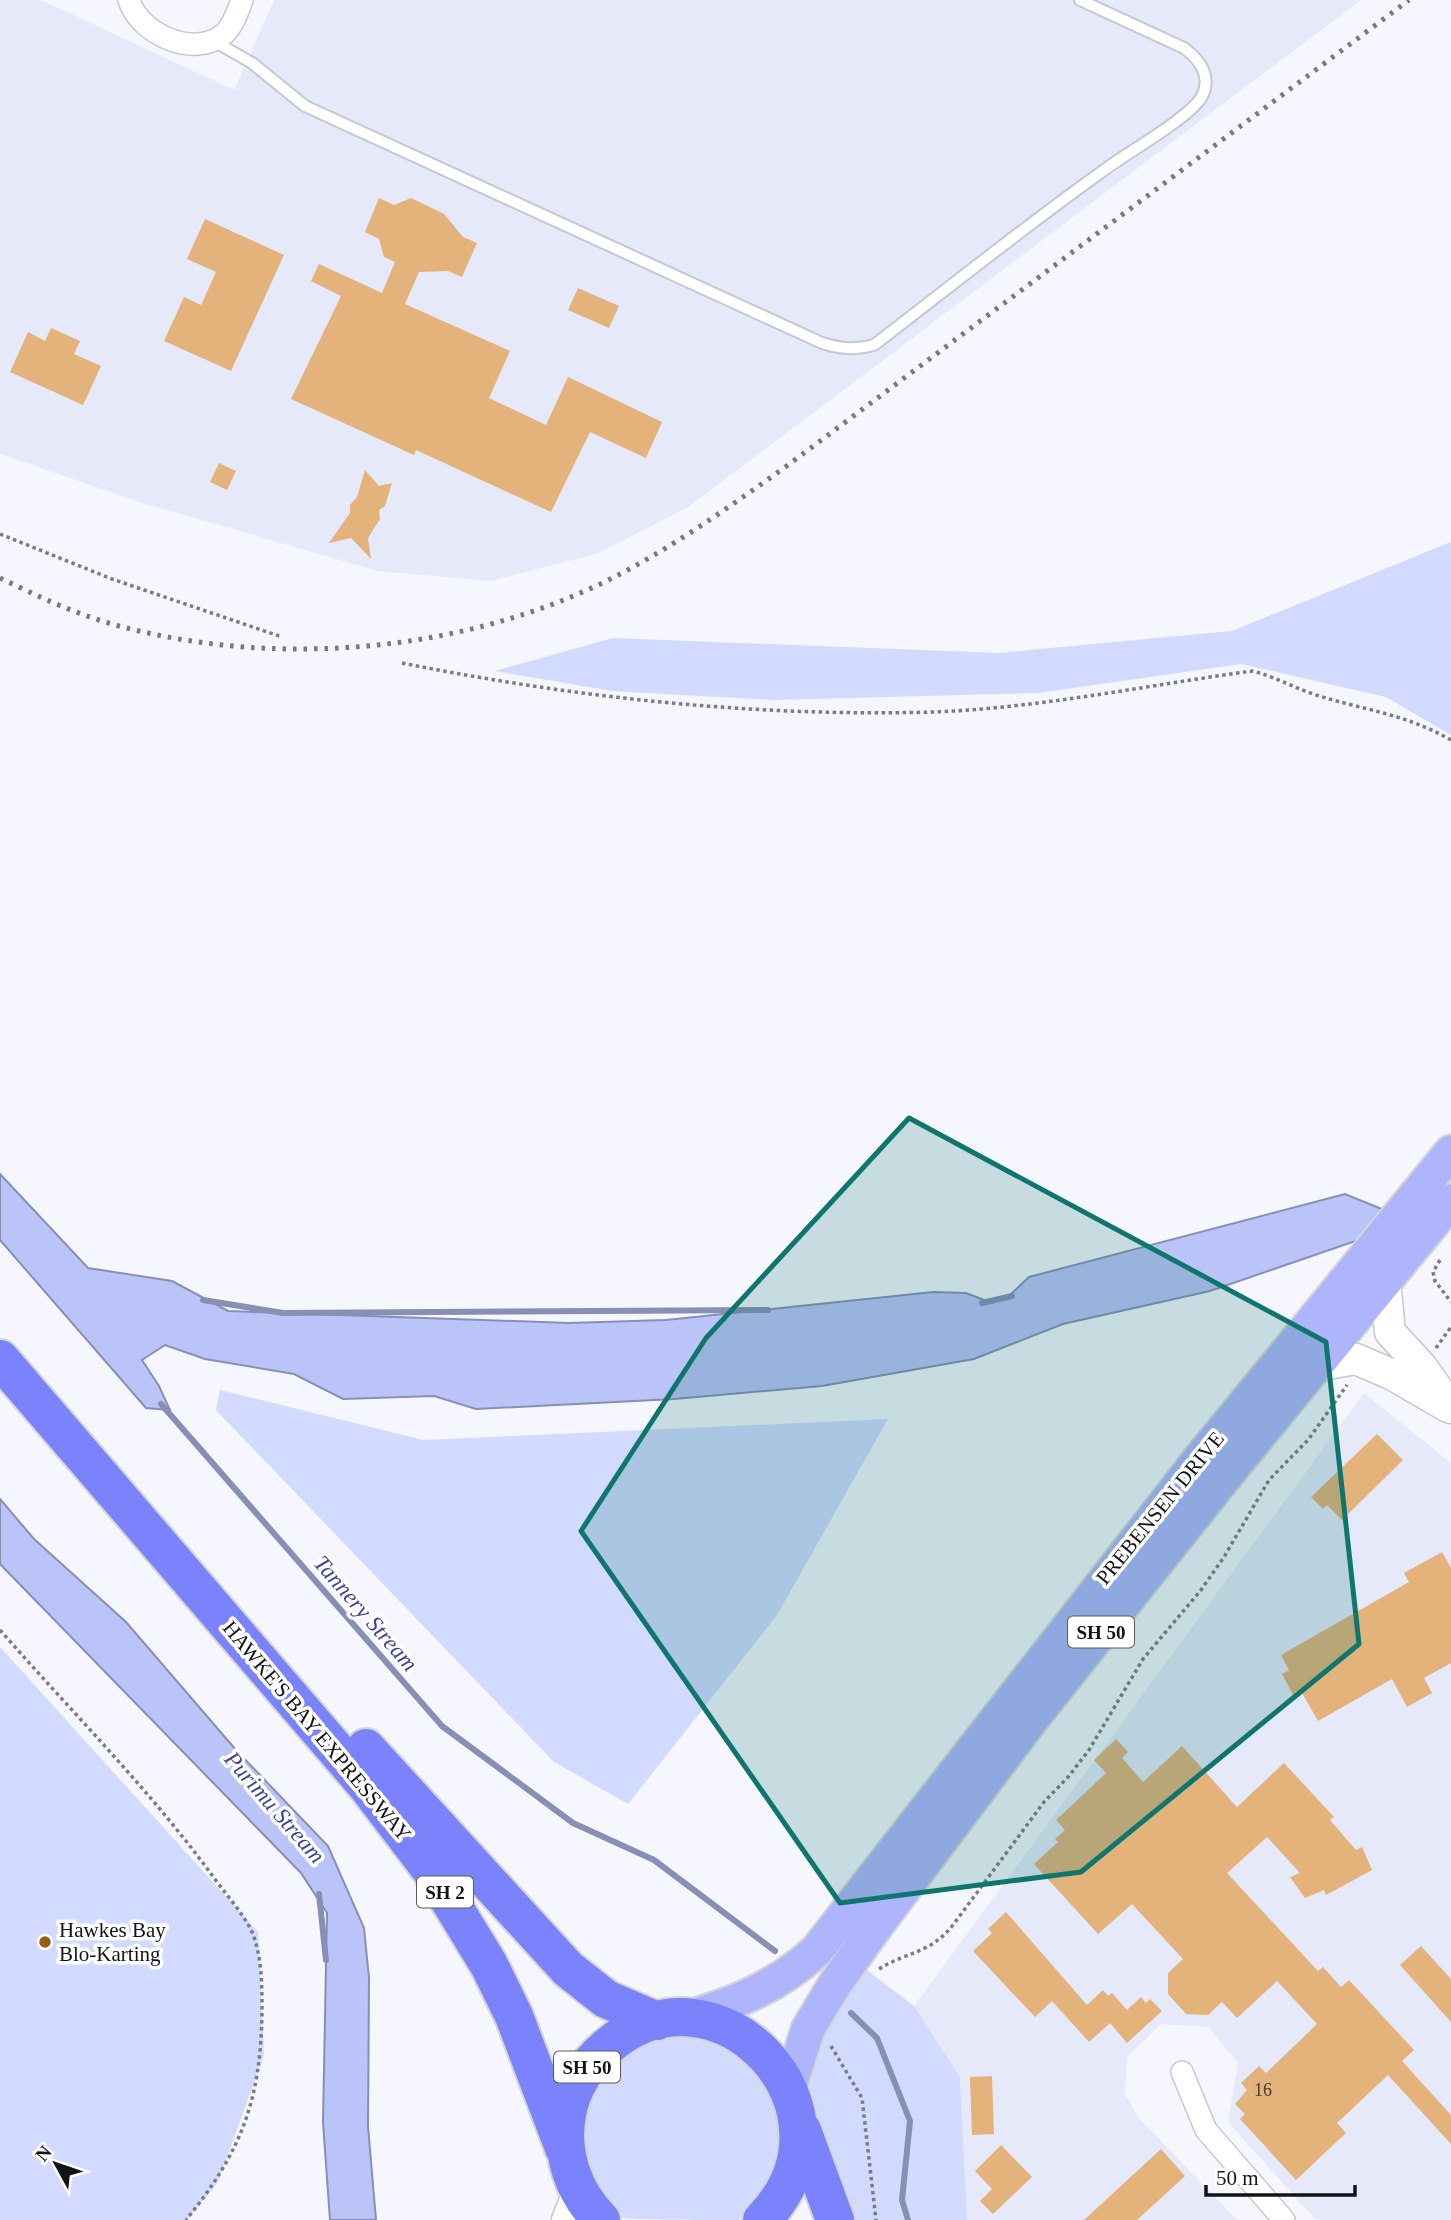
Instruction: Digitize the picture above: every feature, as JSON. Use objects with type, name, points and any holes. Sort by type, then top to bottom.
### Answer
[{"type":"highway","name":"HAWKE'S BAY EXPRESSWAY","points":[[0,1330],[191,1555],[568,1969],[597,1992],[670,2020]]},
{"type":"highway","name":"HAWKE'S BAY EXPRESSWAY","points":[[0,1359],[367,1786],[431,1870],[489,1965],[514,2015],[564,2148]]},
{"type":"highway","name":"SH 2","points":[[670,2020],[718,2024],[753,2042],[771,2059],[794,2105],[835,2220]]},
{"type":"highway","name":"SH 50","points":[[564,2148],[569,2104],[586,2068],[622,2035],[670,2020]]},
{"type":"highway","points":[[762,2220],[788,2185],[798,2153],[794,2105]]},
{"type":"highway","name":"SH 2","points":[[564,2148],[573,2205],[601,2220]]},
{"type":"main road","name":"PREBENSEN DRIVE","points":[[670,2020],[746,1999],[798,1968],[817,1950],[1122,1556],[1451,1152]]},
{"type":"main road","name":"PREBENSEN DRIVE","points":[[794,2105],[808,2029],[835,1984],[877,1925],[1031,1720],[1451,1201]]},
{"type":"main road","points":[[1385,1281],[1390,1332],[1422,1367],[1451,1409]]},
{"type":"main road","points":[[1316,1366],[1356,1359],[1393,1375],[1451,1409]]},
{"type":"street","points":[[129,0],[134,14],[160,34],[190,45],[223,35],[243,0]]},
{"type":"street","points":[[1182,2072],[1206,2130],[1284,2220]]},
{"type":"lane","points":[[212,40],[252,63],[305,106],[822,343],[843,349],[857,349],[874,345],[1105,169],[1187,112],[1201,97],[1206,82],[1205,69],[1196,57],[1184,48],[1080,0]]},
{"type":"path","points":[[0,534],[112,579],[282,637]]},
{"type":"path","points":[[402,663],[588,695],[792,713],[956,710],[1094,697],[1253,671],[1276,677],[1313,694],[1388,712],[1451,740]]},
{"type":"path","points":[[1443,1254],[1433,1272],[1435,1281],[1451,1302]]},
{"type":"path","points":[[1422,1367],[1451,1327]]},
{"type":"path","points":[[873,1973],[883,1966],[920,1953],[943,1938],[1044,1802],[1069,1776],[1089,1749],[1143,1659],[1201,1590],[1224,1557],[1269,1480],[1308,1440],[1348,1383],[1358,1382]]},
{"type":"path","points":[[0,1630],[183,1836],[251,1931],[258,1954],[262,1994],[261,2051],[255,2094],[246,2123],[222,2171],[186,2220]]},
{"type":"path","points":[[831,2039],[831,2046],[862,2098],[876,2220]]},
{"type":"highlighted area","points":[[909,1118],[1326,1342],[1359,1644],[1081,1872],[840,1903],[581,1531],[706,1338]]},
{"type":"shaded area","points":[[0,0],[41,0],[234,90],[274,0],[1361,0],[688,507],[596,554],[490,581],[378,571],[146,504],[0,454]]},
{"type":"shaded area","points":[[1451,542],[1451,735],[1386,697],[1241,664],[1038,693],[775,700],[612,691],[495,671],[613,638],[998,653],[1232,631]]},
{"type":"shaded area","points":[[220,1390],[423,1440],[888,1419],[777,1615],[628,1804],[554,1762],[216,1410]]},
{"type":"shaded area","points":[[1364,1393],[1451,1463],[1451,2220],[1316,2220],[1228,2122],[1238,2063],[1208,2027],[1161,2024],[1127,2057],[1125,2094],[1138,2117],[1237,2220],[967,2220],[960,2077],[914,2006]]},
{"type":"shaded area","points":[[0,1647],[258,1932],[264,2055],[218,2182],[187,2220],[0,2220]]},
{"type":"shaded area","points":[[860,1965],[914,2006],[960,2077],[967,2220],[849,2220],[815,2124],[809,2084],[810,2065],[818,2039],[830,2013]]},
{"type":"shaded area","points":[[691,2036],[714,2041],[755,2067],[779,2109],[781,2158],[759,2201],[739,2220],[622,2218],[607,2204],[587,2165],[584,2124],[588,2104],[597,2085],[625,2054],[655,2039]]},
{"type":"water","points":[[0,1174],[88,1268],[172,1281],[228,1311],[569,1323],[666,1320],[933,1292],[966,1293],[992,1303],[1010,1295],[1029,1277],[1345,1194],[1394,1214],[1379,1233],[1210,1291],[1063,1324],[974,1359],[822,1386],[674,1399],[476,1409],[434,1396],[343,1399],[294,1374],[205,1359],[165,1345],[142,1360],[159,1386],[170,1410],[146,1408],[0,1240]]},
{"type":"water","points":[[0,1499],[34,1539],[126,1622],[236,1750],[328,1846],[364,1928],[369,1978],[368,2126],[376,2220],[330,2220],[323,2122],[327,1913],[301,1873],[0,1564]]},
{"type":"building","points":[[379,198],[394,205],[411,198],[444,214],[463,237],[477,243],[462,277],[448,271],[419,272],[405,304],[510,351],[489,398],[546,425],[568,377],[662,422],[646,458],[590,432],[551,512],[416,450],[414,455],[291,399],[341,296],[311,281],[319,264],[382,293],[395,262],[384,257],[379,239],[365,232]]},
{"type":"building","points":[[205,219],[284,255],[231,371],[164,341],[184,297],[201,305],[216,272],[187,259]]},
{"type":"building","points":[[578,288],[619,306],[609,328],[568,310]]},
{"type":"building","points":[[51,328],[80,341],[74,354],[101,366],[83,405],[10,372],[28,332],[45,341]]},
{"type":"building","points":[[219,463],[236,471],[227,490],[210,482]]},
{"type":"building","points":[[365,470],[379,486],[392,483],[385,506],[379,510],[380,519],[368,538],[371,559],[351,538],[329,543],[350,513],[350,505],[357,497]]},
{"type":"building","points":[[1377,1434],[1403,1460],[1342,1520],[1327,1505],[1323,1509],[1311,1497]]},
{"type":"building","points":[[1442,1552],[1451,1568],[1451,1663],[1424,1678],[1432,1693],[1407,1707],[1392,1679],[1318,1721],[1301,1691],[1293,1695],[1282,1674],[1289,1670],[1281,1655],[1409,1582],[1404,1573]]},
{"type":"building","points":[[1116,1739],[1128,1752],[1122,1758],[1143,1782],[1182,1746],[1237,1807],[1284,1763],[1334,1817],[1330,1820],[1356,1850],[1362,1847],[1372,1870],[1326,1895],[1324,1890],[1305,1898],[1290,1877],[1300,1873],[1267,1837],[1227,1873],[1318,1971],[1323,1967],[1341,1987],[1349,1980],[1414,2050],[1402,2061],[1451,2115],[1451,2144],[1388,2075],[1337,2123],[1346,2133],[1296,2180],[1240,2119],[1245,2114],[1235,2104],[1247,2090],[1241,2083],[1259,2066],[1266,2073],[1317,2024],[1277,1981],[1237,2018],[1222,2002],[1208,2015],[1186,2014],[1168,1994],[1168,1973],[1183,1959],[1132,1904],[1098,1934],[1034,1864],[1058,1842],[1055,1839],[1065,1830],[1056,1820],[1106,1773],[1094,1760]]},
{"type":"building","points":[[1006,1912],[1087,2005],[1103,1990],[1108,1996],[1112,1993],[1127,2010],[1141,1997],[1146,2003],[1150,1999],[1162,2011],[1127,2043],[1110,2023],[1089,2042],[1052,2001],[1035,2017],[973,1951],[992,1933],[988,1929]]},
{"type":"building","points":[[1421,1946],[1451,1979],[1451,2022],[1400,1965]]},
{"type":"building","points":[[992,2076],[994,2134],[972,2135],[970,2077]]},
{"type":"building","points":[[1001,2145],[1032,2177],[993,2214],[980,2201],[992,2189],[975,2171]]},
{"type":"building","points":[[1161,2149],[1185,2176],[1137,2220],[1084,2220]]},
{"type":"waterway","points":[[982,1303],[1012,1296]]},
{"type":"waterway","points":[[203,1300],[283,1313],[768,1310]]},
{"type":"waterway","name":"Tannery Stream","points":[[161,1404],[442,1726],[573,1823],[654,1860],[775,1951]]},
{"type":"waterway","name":"Purimu Stream","points":[[319,1894],[326,1960]]},
{"type":"waterway","name":"Tannery Stream","points":[[851,2013],[877,2038],[910,2121],[902,2200],[908,2220]]},
{"type":"railway","points":[[0,578],[75,612],[107,623],[185,640],[248,647],[313,649],[378,645],[443,635],[506,620],[567,599],[624,572],[665,548],[784,468],[1409,0]]},
{"type":"place","name":"Hawkes Bay Blo-Karting","points":[[45,1942]]}]
